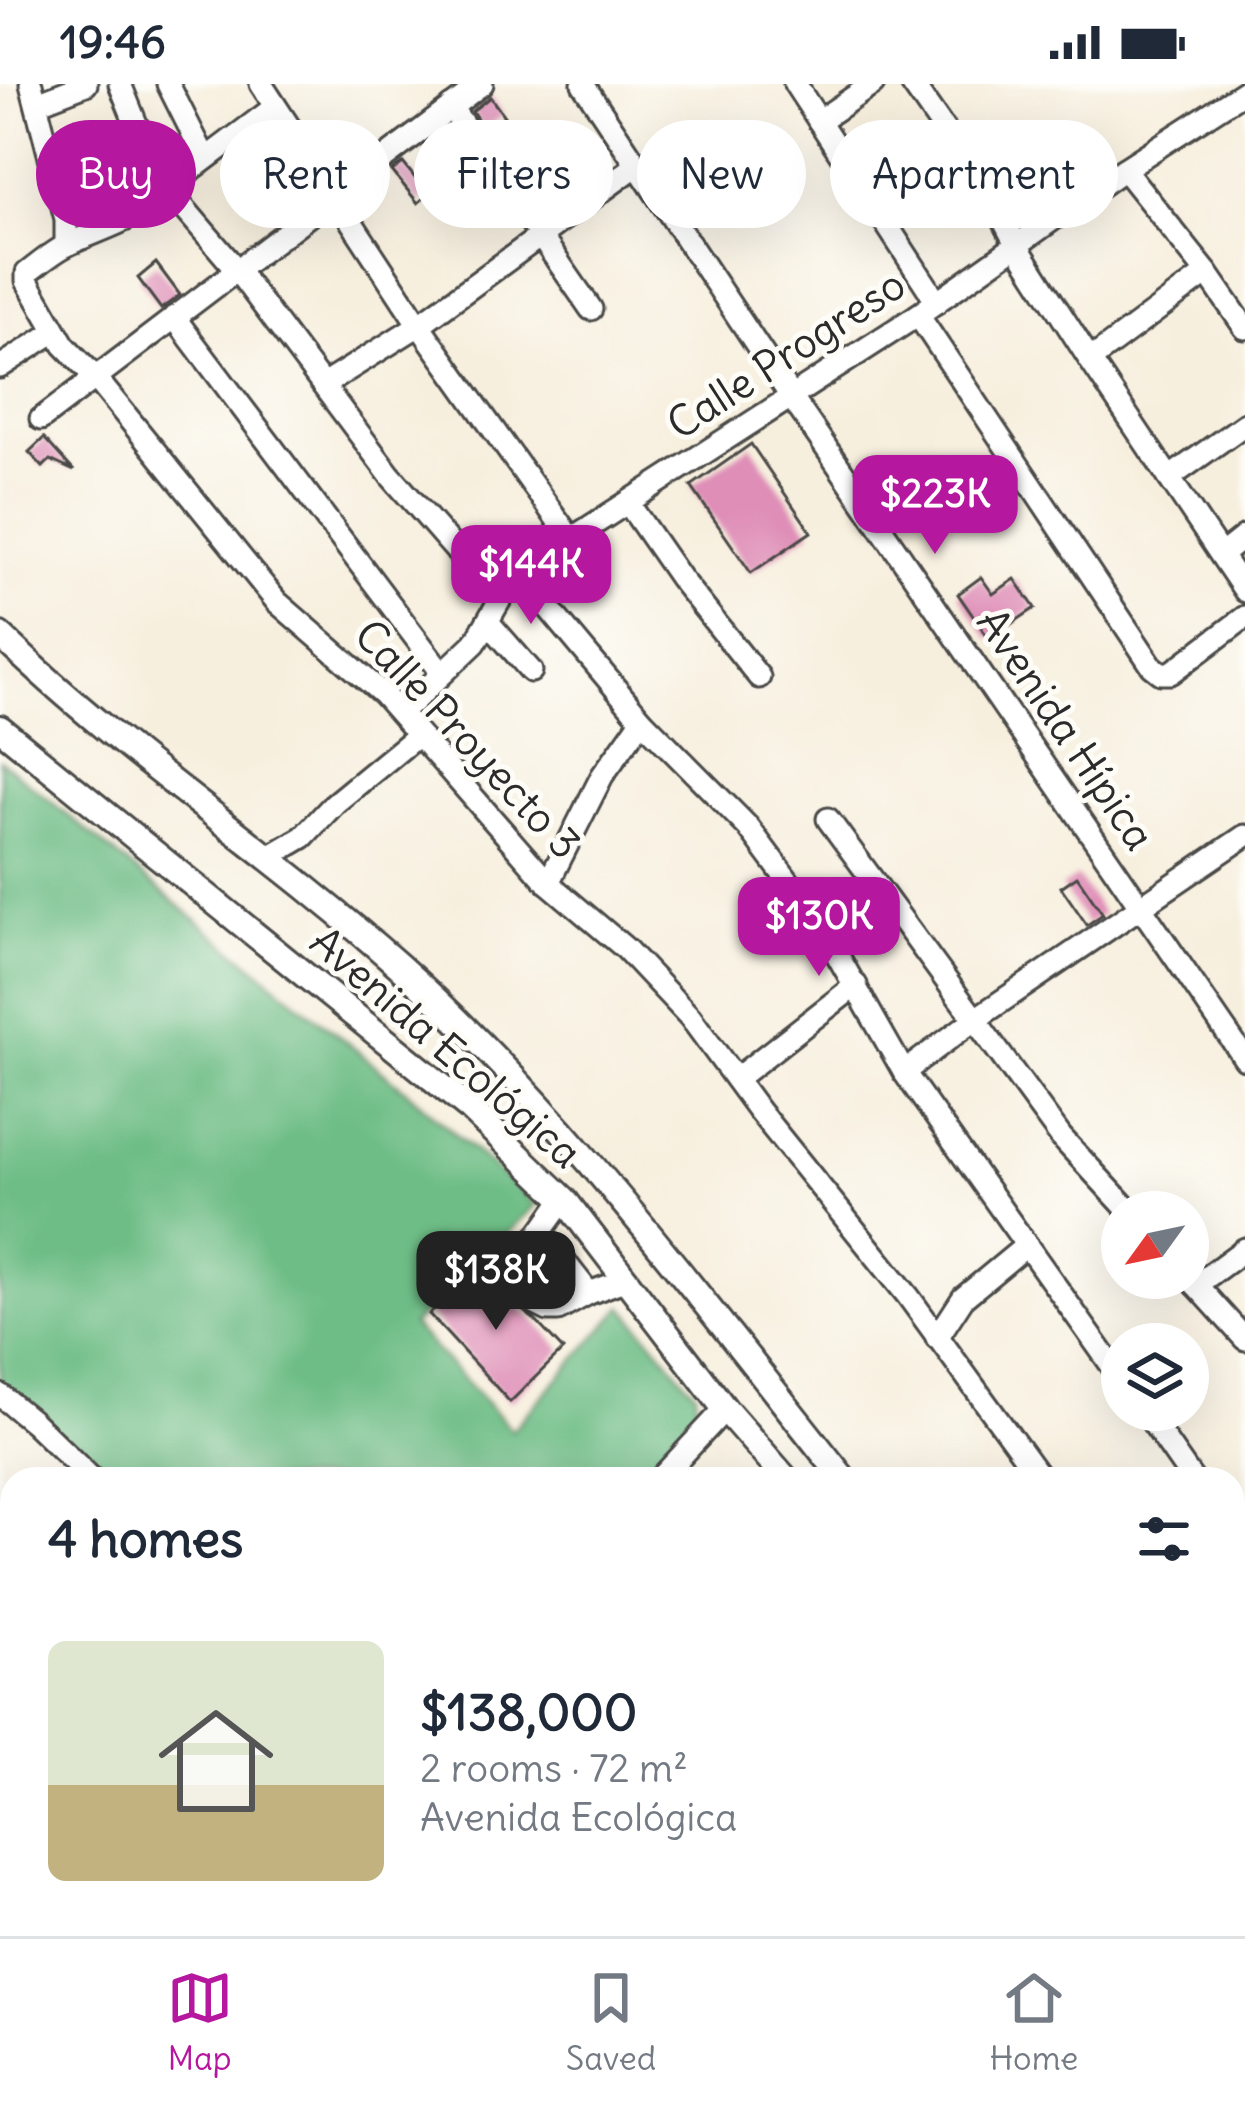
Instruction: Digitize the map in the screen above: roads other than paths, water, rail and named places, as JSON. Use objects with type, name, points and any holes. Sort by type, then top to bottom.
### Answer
[{"type":"main road","points":[[0,635],[92,718],[399,965],[517,1079],[665,1251],[835,1467]]},
{"type":"main road","name":"Avenida Ecológica","points":[[0,728],[470,1109],[564,1199],[775,1467]]},
{"type":"street","points":[[86,84],[34,93],[66,219],[66,245],[106,228]]},
{"type":"street","points":[[120,84],[134,120]]},
{"type":"street","points":[[168,84],[205,158]]},
{"type":"street","points":[[261,84],[284,120]]},
{"type":"street","points":[[390,153],[482,84]]},
{"type":"street","name":"Avenida Hípica","points":[[584,84],[637,164]]},
{"type":"street","points":[[795,84],[928,308],[1152,666],[1171,673],[1245,617]]},
{"type":"street","points":[[819,121],[873,84]]},
{"type":"street","points":[[916,85],[992,198],[1090,360],[1245,591]]},
{"type":"street","name":"Calle Progreso","points":[[400,713],[475,643],[501,598],[521,575],[928,308],[1241,92]]},
{"type":"street","points":[[196,165],[275,107]]},
{"type":"street","points":[[452,107],[591,309]]},
{"type":"street","points":[[325,384],[419,325],[637,164]]},
{"type":"street","points":[[1124,169],[1245,328]]},
{"type":"street","points":[[196,222],[325,384],[390,475],[501,598]]},
{"type":"street","points":[[40,418],[290,228]]},
{"type":"street","points":[[356,228],[571,539]]},
{"type":"street","name":"Avenida Hípica","points":[[679,228],[1245,1059]]},
{"type":"street","name":"Calle Proyecto 3","points":[[66,245],[27,273],[54,332],[277,602],[400,713],[548,883],[626,949],[690,1018],[908,1296],[1032,1467]]},
{"type":"street","points":[[1090,360],[1207,273]]},
{"type":"street","points":[[174,317],[442,673]]},
{"type":"street","points":[[0,367],[54,332]]},
{"type":"street","points":[[1169,478],[1245,424]]},
{"type":"street","points":[[628,503],[759,677]]},
{"type":"street","points":[[1221,555],[1245,536]]},
{"type":"street","points":[[521,575],[642,720],[748,827],[818,921],[904,1072],[1101,1349]]},
{"type":"street","points":[[488,622],[531,671]]},
{"type":"street","points":[[548,883],[602,776],[642,720]]},
{"type":"street","points":[[267,858],[303,837],[335,803],[418,735]]},
{"type":"street","points":[[829,819],[1061,1137],[1111,1191]]},
{"type":"street","points":[[904,1072],[1245,836]]},
{"type":"street","points":[[736,1079],[856,985]]},
{"type":"street","points":[[564,1199],[519,1262],[517,1272],[524,1292],[536,1304],[558,1310],[627,1279]]},
{"type":"street","points":[[542,1233],[589,1293]]},
{"type":"street","points":[[937,1338],[962,1298],[1027,1245]]},
{"type":"street","points":[[1209,1270],[1245,1249]]},
{"type":"street","points":[[1209,1299],[1245,1339]]},
{"type":"street","points":[[0,1395],[80,1467]]},
{"type":"street","points":[[671,1467],[725,1409]]},
{"type":"street","points":[[1159,1431],[1184,1467]]}]
